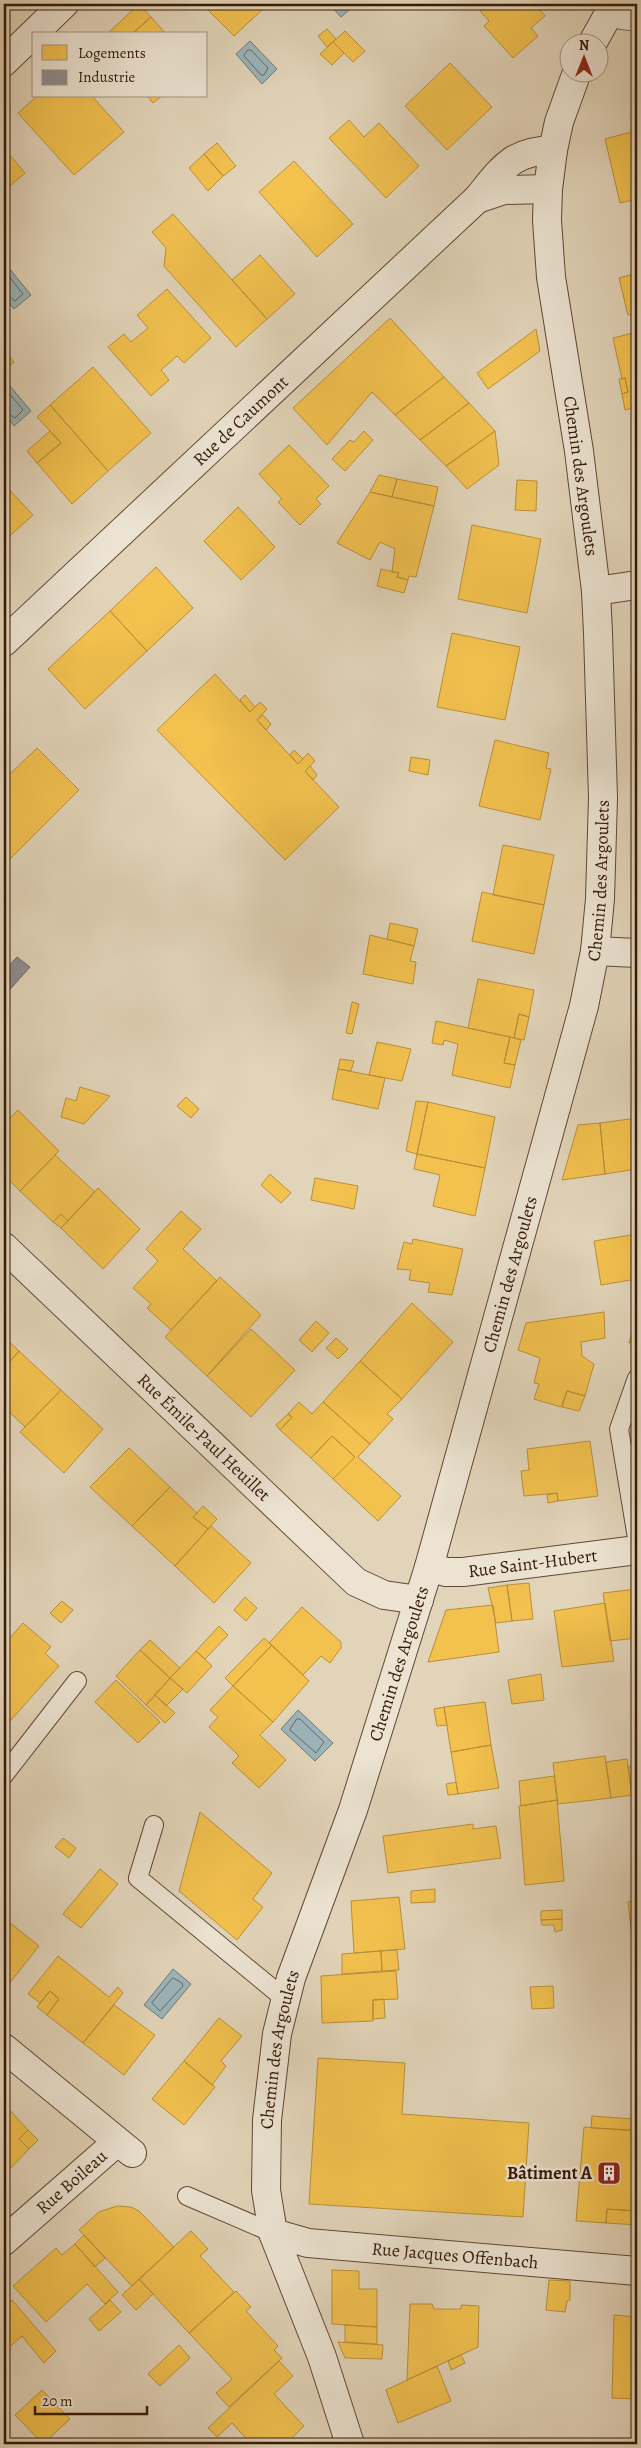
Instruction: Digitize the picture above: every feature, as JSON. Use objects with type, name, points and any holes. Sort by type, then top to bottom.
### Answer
[{"type":"street","points":[[35,32],[64,4]]},
{"type":"street","points":[[598,32],[610,6],[622,15],[637,17]]},
{"type":"street","points":[[4,62],[32,35]]},
{"type":"street","name":"Chemin des Argoulets","points":[[350,2444],[322,2357],[273,2233],[266,2190],[267,2120],[277,2034],[285,1999],[353,1810],[429,1567],[584,1006],[595,951],[600,899],[603,798],[596,591],[579,451],[551,277],[547,220],[548,189],[553,150],[559,122],[573,82]]},
{"type":"street","name":"Rue de Caumont","points":[[4,642],[477,199],[501,169],[520,154],[535,150],[553,150]]},
{"type":"street","name":"Rue de Caumont","points":[[477,199],[504,190],[548,189]]},
{"type":"street","points":[[596,591],[637,585]]},
{"type":"street","points":[[595,951],[637,953]]},
{"type":"street","name":"Rue Émile-Paul Heuillet","points":[[4,1247],[356,1582],[384,1595],[419,1600]]},
{"type":"street","name":"Rue Saint-Hubert","points":[[429,1567],[446,1572],[462,1572],[637,1550]]},
{"type":"street","name":"Rue Boileau","points":[[4,2048],[125,2147],[4,2241]]},
{"type":"street","name":"Rue Jacques Offenbach","points":[[273,2233],[308,2243],[637,2271]]},
{"type":"lane","points":[[637,1378],[619,1428],[637,1538]]},
{"type":"lane","points":[[5,1770],[77,1681]]},
{"type":"lane","points":[[154,1825],[138,1878],[285,1999]]},
{"type":"lane","points":[[187,2196],[273,2233]]},
{"type":"water","points":[[329,4],[356,4],[341,17]]},
{"type":"water","points":[[250,41],[277,69],[262,84],[236,54]]},
{"type":"water","points":[[4,262],[31,295],[14,309],[4,297]]},
{"type":"water","points":[[4,379],[31,411],[14,426],[4,413]]},
{"type":"water","points":[[298,1710],[333,1743],[315,1761],[281,1729]]},
{"type":"water","points":[[173,1969],[191,1984],[162,2019],[144,2005]]},
{"type":"building: Logements","points":[[139,4],[151,17],[134,32],[109,32]]},
{"type":"building: Logements","points":[[202,4],[261,4],[264,8],[234,36]]},
{"type":"building: Logements","points":[[474,4],[535,4],[545,16],[531,28],[538,36],[513,58],[484,26],[489,21]]},
{"type":"building: Logements","points":[[151,17],[164,32],[134,32]]},
{"type":"building: Logements","points":[[327,29],[336,39],[327,47],[318,36]]},
{"type":"building: Logements","points":[[345,31],[365,51],[353,62],[333,42]]},
{"type":"building: Logements","points":[[333,42],[344,53],[332,65],[320,54]]},
{"type":"building: Logements","points":[[450,63],[492,107],[447,150],[405,106]]},
{"type":"building: Logements","points":[[35,98],[94,98],[124,132],[74,175],[18,113]]},
{"type":"building: Logements","points":[[149,98],[159,98],[153,103]]},
{"type":"building: Logements","points":[[349,120],[364,137],[379,123],[419,166],[386,198],[329,138]]},
{"type":"building: Logements","points":[[635,131],[637,140],[637,199],[620,203],[605,139]]},
{"type":"building: Logements","points":[[217,143],[236,166],[223,176],[204,154]]},
{"type":"building: Logements","points":[[4,148],[25,173],[4,191]]},
{"type":"building: Logements","points":[[204,154],[223,176],[208,191],[189,168]]},
{"type":"building: Logements","points":[[294,161],[353,224],[317,257],[259,192]]},
{"type":"building: Logements","points":[[173,214],[267,319],[236,347],[164,266],[166,248],[152,232]]},
{"type":"building: Logements","points":[[260,255],[295,294],[267,319],[232,280]]},
{"type":"building: Logements","points":[[637,273],[637,313],[628,315],[619,278]]},
{"type":"building: Logements","points":[[167,289],[211,338],[184,363],[177,356],[161,370],[169,380],[151,396],[108,347],[124,334],[131,342],[148,328],[137,315]]},
{"type":"building: Logements","points":[[390,318],[444,377],[395,415],[372,392],[327,445],[293,408]]},
{"type":"building: Logements","points":[[536,329],[540,351],[488,389],[477,373]]},
{"type":"building: Logements","points":[[637,332],[637,407],[625,410],[622,394],[628,392],[625,378],[622,379],[613,338]]},
{"type":"building: Logements","points":[[4,350],[14,362],[4,371]]},
{"type":"building: Logements","points":[[93,367],[151,433],[108,471],[50,405]]},
{"type":"building: Logements","points":[[444,377],[469,403],[420,440],[395,415]]},
{"type":"building: Logements","points":[[625,378],[628,392],[622,394],[619,379]]},
{"type":"building: Logements","points":[[469,403],[495,431],[446,466],[420,440]]},
{"type":"building: Logements","points":[[50,405],[108,471],[72,504],[37,463],[61,443],[37,417]]},
{"type":"building: Logements","points":[[50,431],[61,443],[37,463],[27,451]]},
{"type":"building: Logements","points":[[364,431],[373,440],[345,471],[332,459],[350,440],[354,442]]},
{"type":"building: Logements","points":[[495,431],[499,465],[467,489],[446,466]]},
{"type":"building: Logements","points":[[289,445],[329,486],[316,499],[321,504],[300,525],[278,502],[282,499],[259,474]]},
{"type":"building: Logements","points":[[379,475],[397,479],[392,497],[370,492]]},
{"type":"building: Logements","points":[[397,479],[438,487],[434,506],[392,497]]},
{"type":"building: Logements","points":[[517,480],[537,481],[536,511],[515,510]]},
{"type":"building: Logements","points":[[4,484],[33,515],[4,541]]},
{"type":"building: Logements","points":[[370,492],[434,506],[416,577],[409,576],[408,580],[397,577],[399,573],[392,572],[395,549],[380,542],[370,560],[337,543]]},
{"type":"building: Logements","points":[[238,507],[275,547],[241,580],[204,541]]},
{"type":"building: Logements","points":[[472,525],[541,539],[527,613],[458,599]]},
{"type":"building: Logements","points":[[156,567],[193,608],[147,651],[110,611]]},
{"type":"building: Logements","points":[[381,569],[399,573],[397,577],[408,580],[404,593],[377,586]]},
{"type":"building: Logements","points":[[110,611],[147,651],[85,709],[48,669]]},
{"type":"building: Logements","points":[[452,633],[520,647],[505,720],[437,707]]},
{"type":"building: Logements","points":[[215,674],[250,712],[260,702],[267,709],[257,720],[298,764],[308,753],[315,761],[305,771],[339,807],[285,860],[157,730]]},
{"type":"building: Logements","points":[[245,695],[255,707],[250,712],[240,700]]},
{"type":"building: Logements","points":[[263,715],[271,724],[266,730],[257,720]]},
{"type":"building: Logements","points":[[495,740],[549,753],[546,768],[551,769],[540,820],[479,806]]},
{"type":"building: Logements","points":[[37,748],[79,790],[9,860],[4,855],[4,776],[6,778]]},
{"type":"building: Logements","points":[[294,750],[303,759],[298,764],[290,755]]},
{"type":"building: Logements","points":[[411,757],[430,760],[428,775],[409,771]]},
{"type":"building: Logements","points":[[310,766],[317,775],[313,780],[305,771]]},
{"type":"building: Logements","points":[[503,845],[554,855],[544,905],[493,895]]},
{"type":"building: Logements","points":[[482,892],[544,905],[534,954],[472,941]]},
{"type":"building: Logements","points":[[390,923],[418,929],[414,946],[387,939]]},
{"type":"building: Logements","points":[[370,935],[414,946],[410,961],[416,962],[413,984],[363,974]]},
{"type":"building: Logements","points":[[478,979],[534,990],[529,1017],[519,1014],[514,1038],[468,1028]]},
{"type":"building: Logements","points":[[352,1002],[359,1004],[352,1034],[346,1033]]},
{"type":"building: Logements","points":[[519,1014],[529,1017],[524,1040],[514,1038]]},
{"type":"building: Logements","points":[[436,1021],[510,1037],[504,1063],[515,1065],[510,1088],[452,1075],[458,1044],[444,1040],[443,1045],[432,1043]]},
{"type":"building: Logements","points":[[510,1037],[521,1040],[515,1065],[504,1063]]},
{"type":"building: Logements","points":[[377,1042],[411,1049],[402,1081],[369,1075]]},
{"type":"building: Logements","points":[[340,1059],[354,1061],[351,1071],[338,1069]]},
{"type":"building: Logements","points":[[338,1069],[385,1078],[378,1109],[332,1099]]},
{"type":"building: Logements","points":[[80,1087],[110,1096],[84,1124],[61,1117],[66,1098],[76,1101]]},
{"type":"building: Logements","points":[[186,1097],[199,1109],[191,1118],[177,1106]]},
{"type":"building: Logements","points":[[416,1101],[428,1102],[417,1154],[406,1151]]},
{"type":"building: Logements","points":[[428,1102],[495,1117],[485,1168],[417,1154]]},
{"type":"building: Logements","points":[[18,1110],[59,1151],[20,1191],[4,1175],[4,1124]]},
{"type":"building: Logements","points":[[637,1118],[637,1169],[605,1174],[600,1123]]},
{"type":"building: Logements","points":[[600,1123],[605,1174],[562,1180],[578,1125]]},
{"type":"building: Logements","points":[[417,1154],[485,1168],[475,1216],[433,1206],[440,1175],[414,1169]]},
{"type":"building: Logements","points":[[55,1155],[95,1192],[68,1221],[61,1214],[53,1222],[20,1191]]},
{"type":"building: Logements","points":[[270,1174],[291,1193],[281,1203],[261,1185]]},
{"type":"building: Logements","points":[[315,1178],[358,1186],[354,1209],[311,1200]]},
{"type":"building: Logements","points":[[98,1188],[140,1229],[103,1269],[61,1228]]},
{"type":"building: Logements","points":[[181,1211],[201,1229],[183,1249],[217,1281],[171,1330],[147,1308],[151,1304],[133,1288],[158,1261],[146,1249]]},
{"type":"building: Logements","points":[[61,1214],[68,1221],[61,1228],[53,1222]]},
{"type":"building: Logements","points":[[637,1234],[637,1279],[601,1285],[594,1241]]},
{"type":"building: Logements","points":[[413,1239],[463,1249],[452,1295],[428,1292],[430,1283],[409,1280],[411,1270],[397,1269],[404,1242],[412,1244]]},
{"type":"building: Logements","points":[[220,1277],[261,1315],[207,1376],[165,1337]]},
{"type":"building: Logements","points":[[412,1303],[453,1342],[402,1399],[360,1361]]},
{"type":"building: Logements","points":[[604,1312],[605,1338],[581,1342],[582,1356],[594,1364],[585,1396],[567,1391],[561,1407],[534,1399],[539,1384],[534,1383],[540,1358],[518,1350],[526,1323]]},
{"type":"building: Logements","points":[[637,1312],[637,1341],[629,1343]]},
{"type":"building: Logements","points":[[316,1321],[329,1333],[312,1352],[299,1340]]},
{"type":"building: Logements","points":[[251,1329],[295,1370],[251,1417],[207,1376]]},
{"type":"building: Logements","points":[[4,1337],[19,1351],[4,1368]]},
{"type":"building: Logements","points":[[336,1338],[348,1349],[338,1359],[326,1348]]},
{"type":"building: Logements","points":[[19,1351],[61,1390],[25,1427],[4,1407],[4,1368]]},
{"type":"building: Logements","points":[[360,1361],[402,1399],[387,1414],[393,1419],[370,1444],[323,1402]]},
{"type":"building: Logements","points":[[61,1390],[103,1429],[64,1473],[20,1432]]},
{"type":"building: Logements","points":[[567,1391],[585,1396],[579,1411],[562,1407]]},
{"type":"building: Logements","points":[[299,1402],[312,1414],[323,1402],[370,1444],[358,1457],[401,1496],[378,1521],[333,1479],[355,1457],[332,1436],[311,1458],[280,1430],[292,1417],[288,1414]]},
{"type":"building: Logements","points":[[288,1414],[292,1417],[280,1430],[276,1425]]},
{"type":"building: Logements","points":[[332,1436],[355,1457],[333,1479],[311,1458]]},
{"type":"building: Logements","points":[[590,1441],[598,1496],[558,1501],[557,1493],[524,1496],[521,1471],[529,1470],[527,1449]]},
{"type":"building: Logements","points":[[129,1448],[170,1487],[132,1526],[90,1487]]},
{"type":"building: Logements","points":[[170,1487],[197,1513],[193,1517],[208,1529],[175,1566],[132,1526]]},
{"type":"building: Logements","points":[[557,1493],[558,1501],[548,1503],[547,1495]]},
{"type":"building: Logements","points":[[203,1506],[217,1519],[208,1529],[193,1517]]},
{"type":"building: Logements","points":[[211,1526],[251,1563],[214,1603],[175,1566]]},
{"type":"building: Logements","points":[[529,1583],[533,1619],[512,1621],[507,1585]]},
{"type":"building: Logements","points":[[507,1585],[512,1621],[496,1623],[488,1588]]},
{"type":"building: Logements","points":[[637,1589],[637,1638],[610,1641],[603,1593]]},
{"type":"building: Logements","points":[[245,1597],[257,1608],[246,1621],[234,1610]]},
{"type":"building: Logements","points":[[62,1601],[73,1610],[61,1623],[50,1613]]},
{"type":"building: Logements","points":[[605,1603],[614,1661],[562,1667],[554,1611]]},
{"type":"building: Logements","points":[[493,1605],[499,1652],[428,1662],[446,1610]]},
{"type":"building: Logements","points":[[302,1607],[341,1642],[341,1648],[330,1663],[321,1656],[303,1675],[269,1643]]},
{"type":"building: Logements","points":[[23,1623],[51,1647],[45,1653],[59,1666],[4,1728],[4,1645]]},
{"type":"building: Logements","points":[[219,1626],[228,1635],[205,1659],[196,1651]]},
{"type":"building: Logements","points":[[264,1638],[272,1645],[233,1686],[225,1678]]},
{"type":"building: Logements","points":[[150,1640],[180,1668],[170,1678],[140,1650]]},
{"type":"building: Logements","points":[[272,1645],[309,1681],[273,1722],[233,1686]]},
{"type":"building: Logements","points":[[140,1650],[170,1678],[146,1705],[116,1676]]},
{"type":"building: Logements","points":[[196,1651],[212,1666],[187,1693],[170,1678]]},
{"type":"building: Logements","points":[[541,1674],[544,1700],[512,1704],[508,1680]]},
{"type":"building: Logements","points":[[170,1678],[183,1689],[166,1706],[155,1695]]},
{"type":"building: Logements","points":[[116,1680],[160,1722],[138,1743],[95,1702]]},
{"type":"building: Logements","points":[[233,1686],[273,1722],[260,1735],[286,1760],[259,1788],[232,1763],[239,1756],[209,1727],[218,1717],[210,1710]]},
{"type":"building: Logements","points":[[155,1695],[175,1713],[165,1723],[146,1705]]},
{"type":"building: Logements","points":[[485,1702],[491,1745],[451,1752],[444,1707]]},
{"type":"building: Logements","points":[[444,1707],[447,1725],[437,1726],[434,1709]]},
{"type":"building: Logements","points":[[491,1745],[499,1788],[458,1794],[451,1752]]},
{"type":"building: Logements","points":[[605,1756],[611,1798],[558,1804],[553,1763]]},
{"type":"building: Logements","points":[[627,1759],[632,1795],[611,1798],[606,1762]]},
{"type":"building: Logements","points":[[637,1765],[637,1794],[632,1795],[628,1767]]},
{"type":"building: Logements","points":[[554,1776],[557,1800],[521,1806],[519,1781]]},
{"type":"building: Logements","points":[[456,1782],[458,1794],[448,1795],[446,1784]]},
{"type":"building: Logements","points":[[557,1800],[564,1881],[525,1885],[519,1806]]},
{"type":"building: Logements","points":[[200,1812],[272,1873],[253,1899],[263,1907],[237,1940],[179,1891]]},
{"type":"building: Logements","points":[[473,1824],[473,1829],[496,1826],[501,1858],[388,1873],[383,1836]]},
{"type":"building: Logements","points":[[63,1838],[76,1848],[69,1858],[55,1847]]},
{"type":"building: Logements","points":[[100,1869],[118,1884],[81,1928],[63,1914]]},
{"type":"building: Logements","points":[[435,1889],[435,1902],[411,1903],[411,1891]]},
{"type":"building: Logements","points":[[399,1897],[405,1949],[354,1953],[351,1901]]},
{"type":"building: Logements","points":[[637,1900],[637,1972],[636,1973],[628,1902]]},
{"type":"building: Logements","points":[[562,1910],[562,1919],[541,1920],[541,1911]]},
{"type":"building: Logements","points":[[4,1918],[39,1946],[8,1985],[4,1982]]},
{"type":"building: Logements","points":[[562,1919],[562,1930],[555,1932],[554,1925],[542,1925],[541,1920]]},
{"type":"building: Logements","points":[[397,1950],[399,1970],[382,1971],[381,1951]]},
{"type":"building: Logements","points":[[381,1951],[382,1971],[342,1974],[342,1954]]},
{"type":"building: Logements","points":[[58,1956],[109,1997],[118,1987],[123,1993],[83,2043],[47,2015],[59,1999],[50,1991],[40,2003],[28,1994]]},
{"type":"building: Logements","points":[[396,1971],[398,1999],[373,2000],[373,2021],[322,2023],[321,1976]]},
{"type":"building: Logements","points":[[553,1986],[554,2008],[532,2009],[530,1987]]},
{"type":"building: Logements","points":[[50,1991],[59,1999],[47,2015],[37,2007]]},
{"type":"building: Logements","points":[[384,1999],[385,2018],[373,2019],[373,2000]]},
{"type":"building: Logements","points":[[114,2005],[155,2035],[124,2075],[83,2043]]},
{"type":"building: Logements","points":[[219,2018],[242,2036],[221,2061],[226,2066],[212,2085],[184,2061]]},
{"type":"building: Logements","points":[[318,2058],[405,2063],[402,2114],[529,2123],[523,2217],[309,2204]]},
{"type":"building: Logements","points":[[184,2061],[215,2087],[184,2125],[152,2099]]},
{"type":"building: Logements","points":[[4,2104],[28,2130],[19,2139],[29,2149],[5,2174]]},
{"type":"building: Logements","points":[[592,2116],[633,2119],[632,2130],[591,2128]]},
{"type":"building: Logements","name":"Bâtiment A","points":[[584,2127],[637,2131],[637,2211],[607,2209],[606,2223],[576,2221]]},
{"type":"building: Logements","points":[[28,2130],[38,2140],[29,2149],[19,2139]]},
{"type":"building: Logements","points":[[117,2206],[131,2207],[139,2211],[174,2247],[132,2286],[79,2230],[99,2212]]},
{"type":"building: Logements","points":[[607,2209],[637,2211],[637,2225],[606,2223]]},
{"type":"building: Logements","points":[[191,2231],[208,2249],[200,2256],[234,2292],[189,2333],[139,2279]]},
{"type":"building: Logements","points":[[84,2235],[105,2258],[95,2267],[75,2244]]},
{"type":"building: Logements","points":[[75,2244],[118,2292],[105,2304],[87,2284],[46,2322],[13,2286],[56,2248],[62,2255]]},
{"type":"building: Logements","points":[[332,2270],[359,2271],[359,2289],[377,2289],[377,2327],[332,2324]]},
{"type":"building: Logements","points":[[139,2279],[153,2294],[136,2310],[122,2295]]},
{"type":"building: Logements","points":[[549,2280],[570,2281],[570,2300],[567,2301],[565,2312],[546,2310]]},
{"type":"building: Logements","points":[[236,2291],[251,2307],[246,2311],[278,2346],[274,2350],[282,2358],[229,2407],[216,2393],[232,2379],[189,2333]]},
{"type":"building: Logements","points":[[12,2300],[56,2351],[44,2363],[22,2336],[4,2352],[4,2307]]},
{"type":"building: Logements","points":[[110,2300],[121,2312],[99,2331],[89,2319]]},
{"type":"building: Logements","points":[[410,2304],[432,2304],[434,2309],[461,2309],[461,2305],[479,2306],[478,2347],[407,2380]]},
{"type":"building: Logements","points":[[614,2315],[637,2317],[637,2399],[612,2398]]},
{"type":"building: Logements","points":[[345,2325],[377,2327],[377,2344],[345,2342]]},
{"type":"building: Logements","points":[[338,2342],[383,2345],[382,2359],[345,2358]]},
{"type":"building: Logements","points":[[179,2345],[190,2358],[160,2386],[148,2374]]},
{"type":"building: Logements","points":[[461,2355],[465,2363],[451,2370],[448,2361]]},
{"type":"building: Logements","points":[[279,2361],[293,2376],[274,2394],[304,2426],[286,2444],[251,2444],[232,2423],[217,2437],[208,2428]]},
{"type":"building: Logements","points":[[437,2366],[451,2401],[398,2423],[386,2390]]},
{"type":"building: Logements","points":[[42,2390],[70,2419],[43,2444],[15,2415]]},
{"type":"building: Industrie","points":[[17,957],[30,967],[5,995],[4,971]]},
{"type":"place","name":"Bâtiment A","points":[[609,2173]]}]
